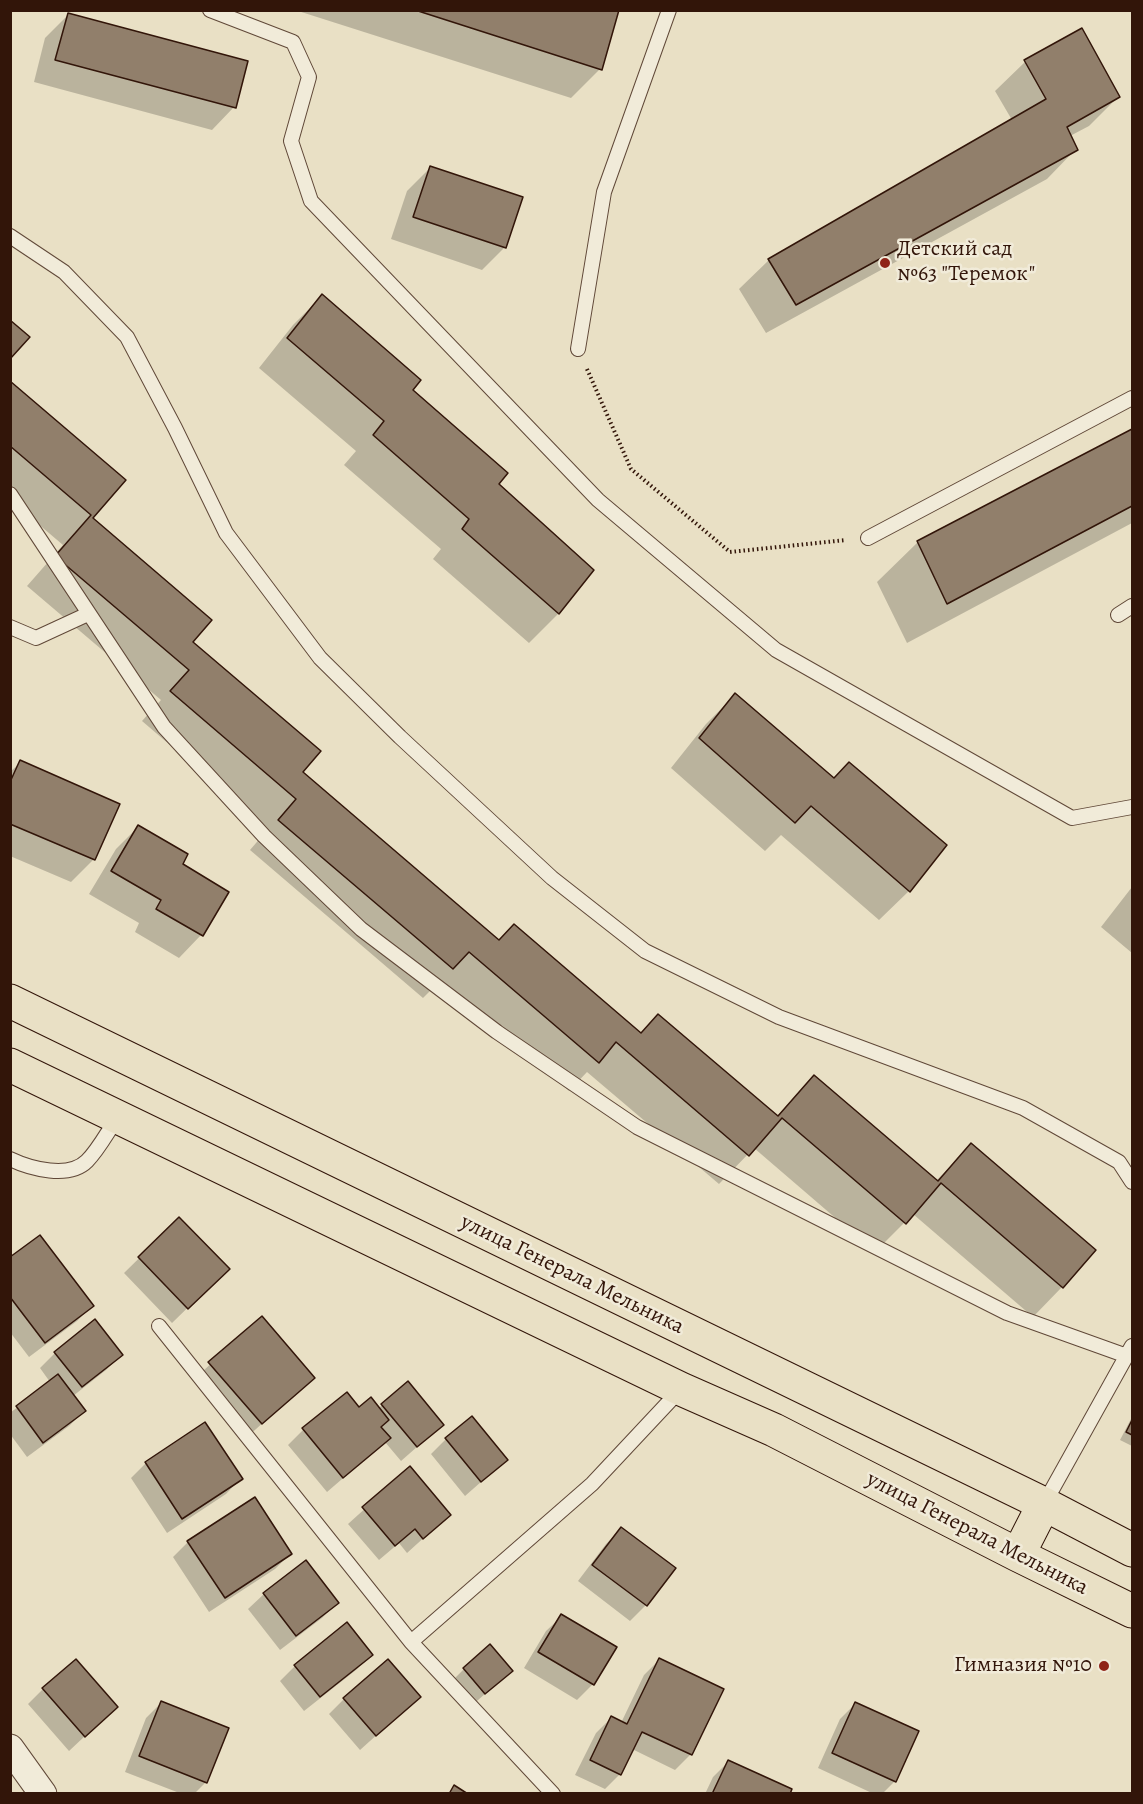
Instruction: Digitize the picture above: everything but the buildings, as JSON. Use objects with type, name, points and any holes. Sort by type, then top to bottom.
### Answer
[{"type":"main road","name":"улица Генерала Мельника","points":[[10,1001],[1044,1504],[1132,1550]]},
{"type":"main road","name":"улица Генерала Мельника","points":[[10,1065],[681,1389],[774,1430],[1018,1556],[1132,1611]]},
{"type":"main road","points":[[1018,1556],[1044,1504]]},
{"type":"street","points":[[10,1748],[43,1794]]},
{"type":"lane","points":[[210,10],[293,42],[309,77],[291,141],[311,201],[598,500],[776,650],[1072,818],[1132,807]]},
{"type":"lane","points":[[578,349],[604,192],[669,10]]},
{"type":"lane","points":[[10,236],[64,272],[127,337],[175,428],[226,533],[320,658],[400,737],[552,878],[645,951],[779,1017],[1023,1108],[1119,1162],[1132,1182]]},
{"type":"lane","points":[[868,538],[1132,398]]},
{"type":"lane","points":[[10,494],[164,727],[264,836],[361,928],[496,1032],[637,1127],[1007,1313],[1130,1351],[1044,1504]]},
{"type":"lane","points":[[1118,615],[1132,606]]},
{"type":"lane","points":[[10,627],[36,638],[88,614]]},
{"type":"lane","points":[[10,1159],[25,1166],[62,1172],[86,1162],[118,1117]]},
{"type":"lane","points":[[159,1326],[411,1642],[553,1794]]},
{"type":"lane","points":[[411,1642],[592,1484],[681,1389]]},
{"type":"path","points":[[578,349],[631,469],[730,552],[868,538]]},
{"type":"place","name":"Детский сад №63 \"Теремок\"","points":[[885,263]]},
{"type":"place","name":"Гимназия №10","points":[[1104,1666]]}]
